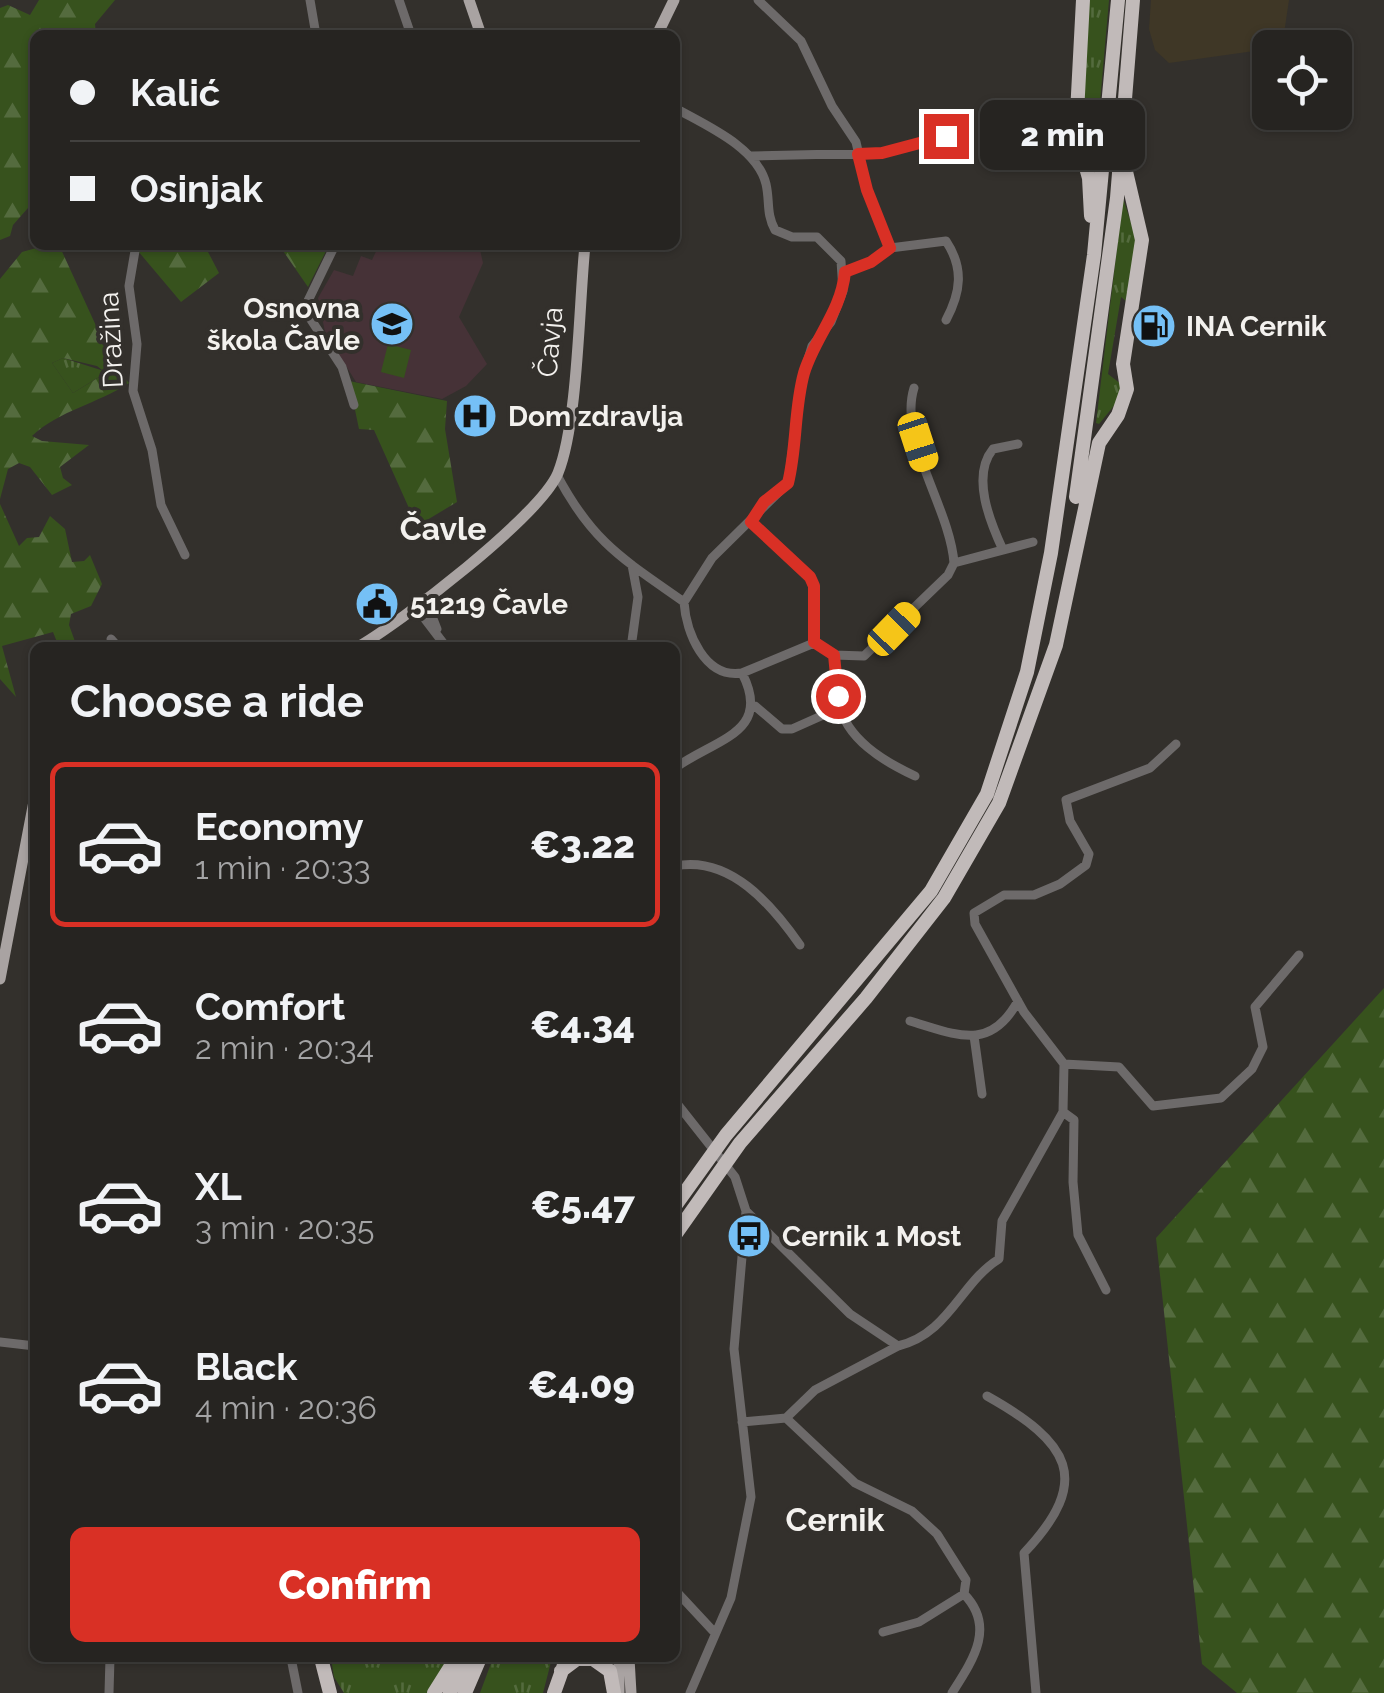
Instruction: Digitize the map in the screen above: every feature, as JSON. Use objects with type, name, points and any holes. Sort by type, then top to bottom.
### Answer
[{"type":"highway","points":[[1060,495],[1061,442],[1090,226],[1089,178],[1076,132],[1083,0]]},
{"type":"highway","points":[[680,1199],[726,1135],[931,892],[987,794],[1028,672],[1060,495],[1094,255],[1118,0]]},
{"type":"highway","points":[[1040,684],[1079,475],[1121,150],[1134,0]]},
{"type":"highway","points":[[680,1228],[740,1143],[866,998],[944,898],[999,803],[1062,619],[1098,443],[1118,415],[1127,389],[1123,364],[1142,240],[1121,150]]},
{"type":"highway","points":[[322,1662],[330,1693]]},
{"type":"highway","points":[[434,1693],[453,1662]]},
{"type":"highway","points":[[450,1693],[463,1662]]},
{"type":"highway","points":[[465,1693],[478,1662]]},
{"type":"highway","points":[[474,1693],[486,1662]]},
{"type":"highway","points":[[554,1693],[564,1662]]},
{"type":"highway","points":[[598,1662],[610,1671],[617,1693]]},
{"type":"main road","points":[[469,0],[479,30]]},
{"type":"main road","points":[[659,30],[674,0]]},
{"type":"main road","name":"Čavja","points":[[557,475],[566,443],[584,250]]},
{"type":"main road","points":[[364,642],[502,534],[557,475]]},
{"type":"main road","points":[[0,980],[30,817]]},
{"type":"main road","points":[[22,850],[30,840]]},
{"type":"main road","points":[[617,1693],[618,1662]]},
{"type":"main road","points":[[629,1662],[632,1693]]},
{"type":"street","points":[[310,0],[314,30]]},
{"type":"street","points":[[399,0],[408,30]]},
{"type":"street","points":[[758,0],[801,41],[858,154],[867,190],[890,248]]},
{"type":"street","points":[[680,111],[749,156],[766,184],[766,210],[775,230],[792,237],[817,237],[842,261],[845,272],[837,307],[812,346],[802,379],[788,483],[764,502],[751,522],[712,558],[684,602]]},
{"type":"street","points":[[749,156],[882,153],[946,136]]},
{"type":"street","points":[[845,272],[871,262],[890,248],[940,239],[949,243],[961,278],[958,298],[946,320]]},
{"type":"street","name":"Dražina","points":[[135,250],[130,286],[137,344],[134,391],[157,470],[157,490],[185,555]]},
{"type":"street","points":[[333,250],[304,309],[342,367],[354,404]]},
{"type":"street","points":[[814,642],[834,655],[864,656],[948,575],[954,563],[951,540],[908,410],[914,388]]},
{"type":"street","points":[[1002,550],[986,504],[986,464],[994,449],[1018,444]]},
{"type":"street","points":[[557,475],[582,521],[632,565],[684,602],[696,648],[724,672],[742,672],[814,642]]},
{"type":"street","points":[[751,522],[814,586],[814,642]]},
{"type":"street","points":[[954,563],[1033,542]]},
{"type":"street","points":[[632,565],[638,597],[632,642]]},
{"type":"street","points":[[420,602],[434,613],[437,632],[444,642]]},
{"type":"street","points":[[111,639],[114,642]]},
{"type":"street","points":[[834,655],[839,708],[870,751],[915,776]]},
{"type":"street","points":[[742,672],[755,706],[782,729],[792,729],[839,708]]},
{"type":"street","points":[[680,765],[726,739],[755,706]]},
{"type":"street","points":[[742,1422],[786,1418],[815,1390],[910,1343],[962,1302],[977,1272],[999,1259],[1002,1221],[1063,1112],[1064,1064],[1018,1001],[975,924],[974,913],[1004,895],[1034,895],[1060,884],[1086,865],[1088,854],[1070,821],[1066,800],[1150,768],[1176,744]]},
{"type":"street","points":[[680,865],[690,863],[748,886],[774,909],[800,944]]},
{"type":"street","points":[[1064,1064],[1120,1067],[1154,1106],[1220,1098],[1252,1069],[1262,1047],[1255,1007],[1299,955]]},
{"type":"street","points":[[910,1021],[974,1036],[1006,1023],[1018,1001]]},
{"type":"street","points":[[974,1036],[982,1094]]},
{"type":"street","points":[[680,1108],[735,1177],[746,1210],[734,1328],[751,1476],[748,1518],[731,1598],[690,1693]]},
{"type":"street","points":[[1063,1112],[1074,1120],[1078,1235],[1106,1290]]},
{"type":"street","points":[[746,1210],[850,1314],[898,1346]]},
{"type":"street","points":[[0,1342],[30,1345]]},
{"type":"street","points":[[987,1396],[1026,1418],[1056,1453],[1068,1482],[1062,1508],[1024,1553],[1036,1693]]},
{"type":"street","points":[[786,1418],[855,1483],[912,1511],[937,1534],[966,1580],[964,1594],[919,1622],[883,1632]]},
{"type":"street","points":[[952,1693],[972,1663],[982,1634],[978,1608],[964,1594]]},
{"type":"street","points":[[680,1596],[715,1634]]},
{"type":"street","points":[[109,1693],[110,1662]]},
{"type":"street","points":[[292,1662],[298,1693]]},
{"type":"shaded area","points":[[1151,0],[1289,0],[1285,30],[1252,30],[1252,51],[1169,63],[1155,50],[1149,29]]},
{"type":"shaded area","name":"Osnovna škola Čavle","points":[[377,250],[480,250],[483,263],[459,317],[487,364],[466,386],[442,399],[356,382],[325,332],[318,298],[334,270],[353,276],[361,256],[372,260]]},
{"type":"green space","points":[[39,0],[115,0],[95,24],[96,30],[30,30],[30,206],[13,225],[10,236],[0,240],[0,8],[8,5],[30,15]]},
{"type":"green space","points":[[1088,0],[1109,0],[1097,136],[1080,128]]},
{"type":"green space","points":[[1123,198],[1136,238],[1108,374],[1121,384],[1122,396],[1099,424],[1096,423]]},
{"type":"green space","points":[[61,250],[114,365],[129,383],[54,420],[32,436],[42,441],[89,445],[60,467],[63,478],[72,485],[52,495],[30,467],[19,463],[8,469],[0,499],[0,279],[22,252]],"holes":[[[63,358],[97,366],[106,373],[73,393],[52,363]]]},
{"type":"green space","points":[[207,250],[219,273],[181,302],[138,251]]},
{"type":"green space","points":[[282,250],[326,250],[308,287]]},
{"type":"green space","points":[[388,344],[411,350],[404,378],[381,372]]},
{"type":"green space","points":[[63,358],[107,372],[73,393],[52,363]]},
{"type":"green space","points":[[349,381],[447,401],[445,429],[457,502],[417,526],[374,430],[359,429]]},
{"type":"green space","points":[[0,504],[19,546],[27,538],[39,537],[50,516],[65,529],[72,562],[84,561],[90,555],[102,584],[91,606],[71,614],[69,625],[75,642],[57,642],[53,632],[2,646],[16,697],[0,679]]},
{"type":"green space","points":[[1384,988],[1384,1693],[1237,1693],[1202,1664],[1156,1238]]},
{"type":"green space","points":[[332,1662],[446,1662],[427,1693],[344,1693],[334,1677]]},
{"type":"green space","points":[[492,1662],[551,1662],[543,1693],[480,1693]]},
{"type":"place","name":"Osnovna škola Čavle","points":[[392,324]]},
{"type":"place","name":"INA Cernik","points":[[1154,326]]},
{"type":"place","name":"Dom zdravlja","points":[[475,416]]},
{"type":"place","name":"51219 Čavle","points":[[377,604]]},
{"type":"place","name":"Cernik 1 Most","points":[[749,1236]]},
{"type":"district","name":"Čavle","points":[[443,528]]},
{"type":"district","name":"Cernik","points":[[835,1519]]},
{"type":"route","points":[[838,696],[834,655],[814,642],[814,586],[810,577],[751,522],[764,502],[788,483],[802,379],[812,346],[831,322],[845,272],[858,270],[890,248],[867,190],[858,154],[882,153],[946,136]]}]
